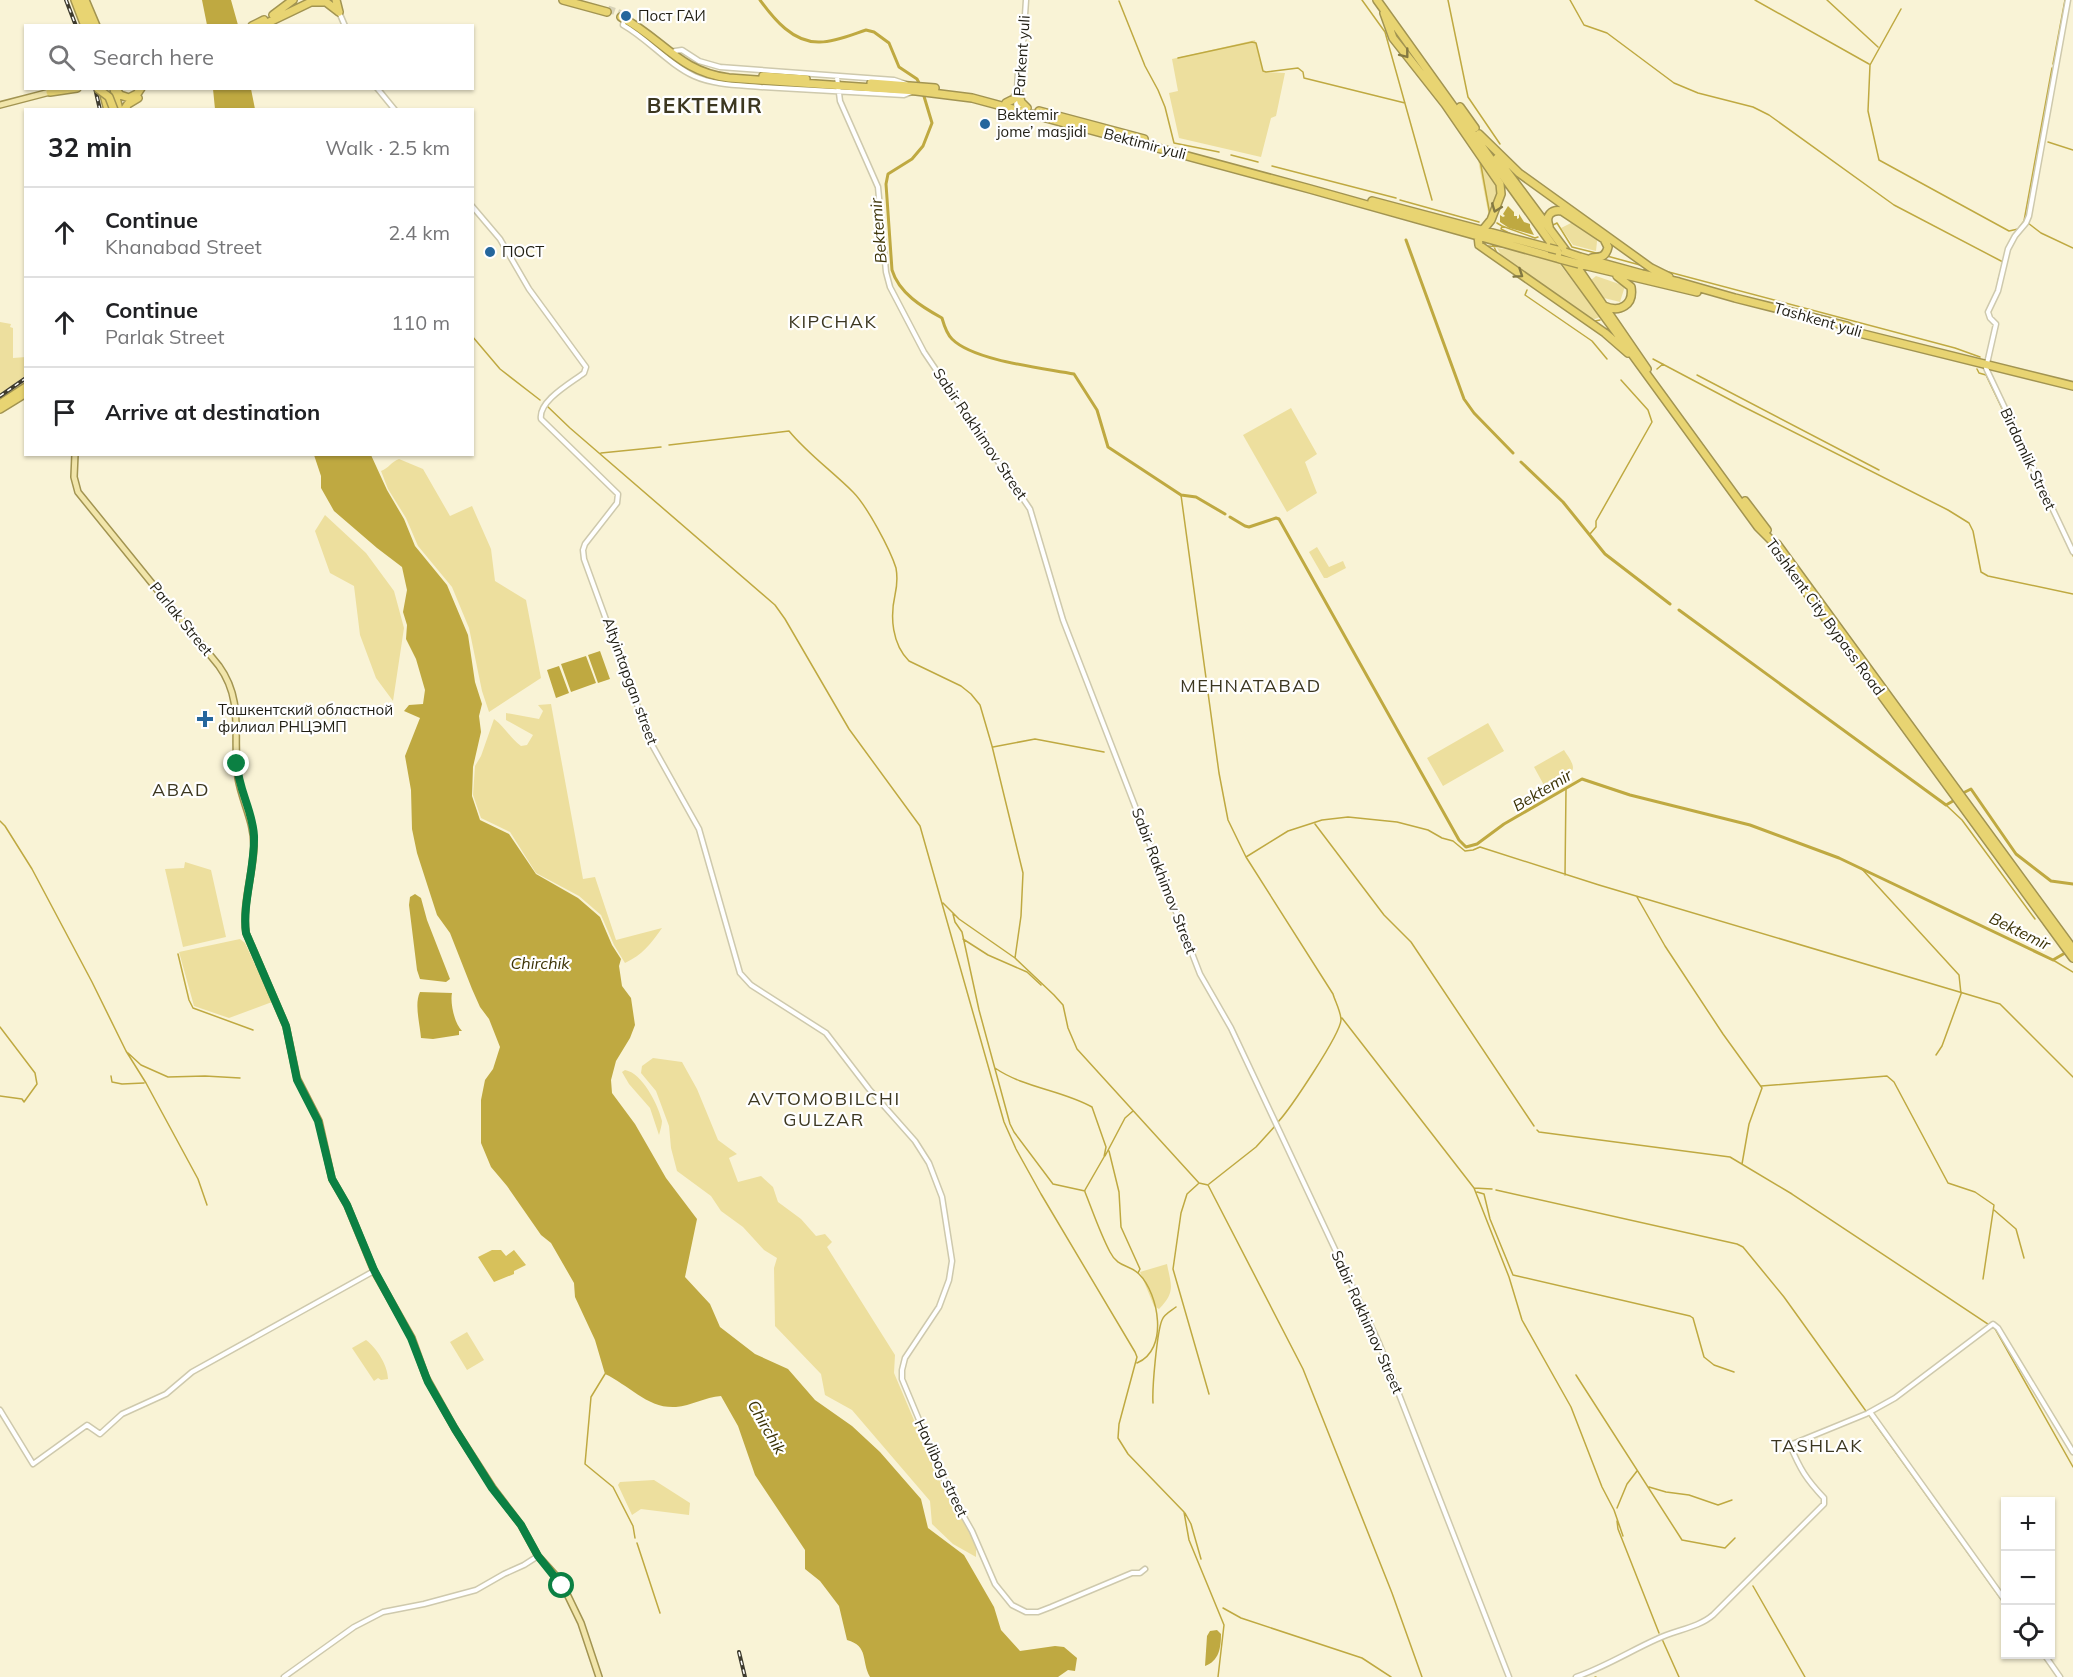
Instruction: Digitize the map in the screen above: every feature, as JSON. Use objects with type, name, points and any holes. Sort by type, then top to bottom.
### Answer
[{"type":"highway","points":[[75,0],[84,24]]},
{"type":"highway","points":[[80,0],[90,24]]},
{"type":"highway","points":[[85,0],[95,24]]},
{"type":"highway","points":[[273,15],[293,0]]},
{"type":"highway","points":[[265,24],[310,0]]},
{"type":"highway","points":[[256,24],[310,0],[326,2],[339,12]]},
{"type":"highway","points":[[334,0],[339,12]]},
{"type":"highway","points":[[563,0],[607,10],[573,0]]},
{"type":"highway","points":[[1379,1],[1478,136],[1509,165],[1648,269]]},
{"type":"highway","points":[[1379,1],[1393,38],[1445,105],[1500,184],[1501,194],[1492,216],[1479,233],[1478,242],[1605,333],[1640,361]]},
{"type":"highway","name":"Bektimir yuli","points":[[623,19],[643,30],[691,68],[710,75],[784,86],[837,84]]},
{"type":"highway","points":[[673,52],[674,63]]},
{"type":"highway","name":"Bektimir yuli","points":[[673,52],[699,67],[719,72],[837,84],[963,92],[1259,173]]},
{"type":"highway","points":[[800,84],[806,89]]},
{"type":"highway","name":"Bektimir yuli","points":[[925,89],[1017,107],[1479,233],[1551,251],[1565,251]]},
{"type":"highway","points":[[100,90],[109,97],[113,108]]},
{"type":"highway","points":[[103,90],[108,108]]},
{"type":"highway","points":[[115,90],[119,108]]},
{"type":"highway","points":[[117,90],[122,96],[128,98],[133,97],[141,90]]},
{"type":"highway","points":[[125,108],[140,97],[142,90]]},
{"type":"highway","points":[[1006,103],[1018,94],[1027,108]]},
{"type":"highway","name":"Tashkent City Bypass Road","points":[[1478,136],[1547,237],[1551,251],[1640,361],[1646,374],[1758,527],[1776,544]]},
{"type":"highway","name":"Tashkent City Bypass Road","points":[[1488,145],[1556,238],[1640,361],[1776,544],[1777,552],[2073,949]]},
{"type":"highway","points":[[1556,238],[1547,219],[1552,212],[1558,210],[1604,239],[1608,249],[1604,256],[1582,260]]},
{"type":"highway","name":"Bektimir yuli","points":[[1551,251],[1569,261]]},
{"type":"highway","name":"Tashkent yuli","points":[[1565,251],[1610,272],[1815,319],[1846,329],[1858,336],[1986,366]]},
{"type":"highway","name":"Tashkent yuli","points":[[1569,261],[1582,260],[1648,269],[1680,282],[1727,296],[1847,326],[1859,333],[2073,388]]},
{"type":"highway","points":[[1603,306],[1620,309],[1630,299],[1630,287],[1623,279],[1610,272]]},
{"type":"highway","points":[[0,404],[24,388]]},
{"type":"highway","points":[[0,409],[24,394]]},
{"type":"highway","name":"Tashkent City Bypass Road","points":[[1964,804],[2073,958]]},
{"type":"main road","points":[[0,103],[46,90]]},
{"type":"main road","name":"Parlak Street","points":[[75,456],[74,477],[78,492],[228,680],[235,704],[238,779],[253,825],[254,843],[245,919],[246,935],[286,1026],[297,1080],[318,1121],[332,1179],[347,1205],[374,1270],[411,1338],[431,1387],[486,1478],[521,1525],[538,1556],[560,1581],[575,1610],[599,1677]]},
{"type":"street","name":"Parkent yuli","points":[[1017,107],[1025,0]]},
{"type":"street","points":[[1986,366],[1996,324],[1988,312],[1998,291],[2008,249],[2026,222],[2068,0]]},
{"type":"street","points":[[339,12],[344,24]]},
{"type":"street","name":"Bektimir yuli","points":[[623,19],[674,63],[692,75],[714,82],[806,89],[837,84],[894,94],[908,94],[914,88]]},
{"type":"street","name":"Sabir Rakhimov Street","points":[[837,84],[841,105],[877,185],[886,272],[892,291],[924,352],[1030,509],[1064,620],[1199,970],[1232,1028],[1379,1343],[1509,1677]]},
{"type":"street","points":[[379,90],[393,108]]},
{"type":"street","name":"Altyintapgan street","points":[[474,208],[500,239],[529,289],[586,367],[584,372],[545,403],[541,410],[541,419],[618,494],[617,503],[585,544],[583,554],[651,743],[699,829],[740,973],[751,985],[813,1024],[834,1041],[869,1089],[915,1141],[929,1163],[942,1197]]},
{"type":"street","name":"Birdamlik Street","points":[[1986,366],[2073,552]]},
{"type":"street","name":"Hаvlibog street","points":[[942,1197],[952,1261],[949,1280],[939,1307],[905,1358],[902,1379],[946,1487],[972,1531],[995,1584],[1012,1605],[1031,1613],[1132,1573],[1140,1573],[1145,1569]]},
{"type":"street","points":[[0,1410],[33,1464],[87,1425],[100,1434],[122,1414],[166,1394],[192,1372],[374,1270]]},
{"type":"street","points":[[1576,1677],[1610,1664],[1655,1640],[1701,1622],[1713,1614],[1824,1504],[1824,1498],[1799,1468],[1790,1445],[1868,1413],[1895,1398],[1993,1324],[1998,1328],[2073,1452]]},
{"type":"street","points":[[1868,1413],[2001,1595]]},
{"type":"street","points":[[284,1677],[354,1627],[383,1612],[476,1590],[538,1556]]},
{"type":"street","points":[[2047,1659],[2060,1677]]},
{"type":"shaded area","points":[[1255,40],[1263,72],[1285,73],[1276,116],[1271,118],[1261,157],[1179,138],[1169,93],[1178,91],[1172,59]]},
{"type":"shaded area","points":[[1480,159],[1498,188],[1489,217],[1478,160]]},
{"type":"shaded area","points":[[1579,219],[1598,232],[1596,251],[1573,245],[1561,228]]},
{"type":"shaded area","points":[[1497,248],[1520,251],[1559,263],[1600,317],[1586,318],[1576,314],[1568,302],[1502,257]]},
{"type":"shaded area","points":[[1596,276],[1625,286],[1620,302],[1604,298],[1591,280]]},
{"type":"shaded area","points":[[0,322],[11,324],[10,327],[13,328],[13,358],[24,357],[24,377],[0,394]]},
{"type":"shaded area","points":[[1291,408],[1317,454],[1305,462],[1317,493],[1287,512],[1243,435]]},
{"type":"shaded area","points":[[399,459],[423,469],[450,516],[472,506],[491,549],[495,581],[526,600],[541,678],[489,712],[482,691],[469,628],[452,587],[418,546],[381,471]]},
{"type":"shaded area","points":[[325,515],[366,553],[394,591],[404,628],[393,701],[376,678],[360,635],[354,586],[330,573],[315,531]]},
{"type":"shaded area","points":[[1317,547],[1329,567],[1343,561],[1346,568],[1324,578],[1309,552]]},
{"type":"shaded area","points":[[551,704],[583,879],[595,877],[616,940],[662,928],[646,948],[625,963],[601,915],[579,896],[536,873],[510,832],[481,818],[473,795],[475,766],[481,756],[494,719],[521,746],[527,745],[533,735],[506,720],[506,713],[539,719],[543,711],[538,705]]},
{"type":"shaded area","points":[[1488,723],[1504,751],[1443,786],[1427,758]]},
{"type":"shaded area","points":[[1564,750],[1572,763],[1572,772],[1562,781],[1545,787],[1534,767]]},
{"type":"shaded area","points":[[185,862],[211,870],[226,937],[183,947],[165,869],[184,868]]},
{"type":"shaded area","points":[[240,939],[245,943],[272,1002],[229,1018],[194,1006],[179,952]]},
{"type":"shaded area","points":[[653,1058],[682,1062],[697,1089],[718,1140],[737,1154],[729,1158],[738,1182],[761,1176],[773,1187],[778,1202],[801,1219],[816,1236],[825,1234],[832,1242],[827,1247],[895,1355],[894,1373],[942,1486],[976,1543],[976,1557],[953,1544],[932,1524],[930,1501],[852,1410],[825,1395],[821,1374],[775,1326],[774,1268],[777,1258],[764,1250],[743,1227],[721,1211],[711,1196],[677,1171],[671,1148],[669,1126],[656,1091],[641,1073],[642,1066]]},
{"type":"shaded area","points":[[625,1070],[631,1072],[643,1083],[653,1098],[662,1121],[659,1135],[650,1108],[629,1084],[622,1072]]},
{"type":"shaded area","points":[[492,1250],[501,1250],[506,1256],[514,1250],[526,1265],[514,1271],[514,1274],[494,1282],[478,1257]]},
{"type":"shaded area","points":[[1167,1264],[1171,1288],[1168,1298],[1159,1309],[1154,1306],[1140,1272]]},
{"type":"shaded area","points":[[467,1332],[484,1360],[467,1370],[450,1342]]},
{"type":"shaded area","points":[[366,1340],[381,1358],[388,1379],[378,1378],[374,1381],[352,1348]]},
{"type":"shaded area","points":[[654,1480],[690,1503],[689,1515],[641,1509],[632,1515],[618,1485],[620,1482]]},
{"type":"water","points":[[202,0],[231,0],[238,24],[207,24]]},
{"type":"water","points":[[213,90],[251,90],[255,108],[215,108]]},
{"type":"water","points":[[1508,206],[1517,219],[1519,214],[1524,222],[1530,224],[1534,235],[1509,228],[1500,222],[1500,215],[1505,216],[1503,214]]},
{"type":"water","name":"Chirchik","points":[[314,456],[371,456],[404,519],[415,546],[447,585],[468,635],[475,682],[482,704],[479,716],[481,732],[473,767],[472,796],[480,820],[509,834],[536,874],[578,898],[600,917],[621,959],[619,966],[622,986],[631,998],[635,1025],[616,1061],[611,1080],[612,1093],[635,1124],[666,1178],[697,1219],[685,1277],[710,1304],[720,1327],[755,1354],[788,1369],[815,1400],[852,1426],[880,1452],[921,1499],[928,1528],[964,1555],[994,1607],[1001,1630],[1020,1651],[1055,1646],[1064,1647],[1077,1658],[1075,1671],[1068,1670],[1058,1677],[870,1677],[862,1650],[847,1640],[839,1606],[820,1581],[805,1569],[805,1550],[755,1475],[738,1426],[721,1396],[682,1406],[666,1407],[648,1400],[605,1374],[595,1340],[575,1297],[574,1283],[551,1243],[541,1235],[491,1167],[481,1143],[481,1100],[485,1080],[493,1069],[500,1047],[489,1019],[480,1007],[472,989],[450,933],[437,915],[417,853],[412,829],[411,790],[405,756],[420,718],[404,711],[409,705],[423,704],[425,690],[416,659],[406,639],[407,625],[403,612],[407,590],[402,567],[334,511],[321,488],[321,476]]},
{"type":"water","points":[[600,651],[610,679],[598,683],[588,655]]},
{"type":"water","points":[[586,656],[596,683],[571,692],[561,664]]},
{"type":"water","points":[[559,666],[569,693],[556,698],[547,670]]},
{"type":"water","points":[[415,894],[421,898],[450,979],[446,982],[420,979],[409,905],[410,897]]},
{"type":"water","points":[[420,992],[452,993],[453,1012],[462,1031],[459,1031],[459,1035],[433,1039],[421,1038],[417,1008]]},
{"type":"water","points":[[1217,1630],[1221,1634],[1218,1653],[1210,1664],[1205,1666],[1207,1636],[1210,1631]]},
{"type":"waterway","name":"Bektemir","points":[[760,0],[771,15],[801,39],[831,41],[866,30],[874,32],[889,43],[899,67],[917,79],[921,87]]},
{"type":"waterway","points":[[1362,0],[1385,32],[1432,200]]},
{"type":"waterway","points":[[1448,0],[1468,97],[1500,144]]},
{"type":"waterway","points":[[1570,0],[1584,25],[1607,33],[1674,83],[1698,93],[1753,107],[1769,115],[1894,205],[2003,262],[1998,281]]},
{"type":"waterway","points":[[1755,0],[1869,64]]},
{"type":"waterway","points":[[1827,0],[1878,47]]},
{"type":"waterway","points":[[2053,64],[2065,0]]},
{"type":"waterway","points":[[1119,1],[1145,66],[1165,107],[1174,143],[1219,152]]},
{"type":"waterway","points":[[1901,9],[1870,65],[1868,111],[1879,160],[2009,231],[2018,229],[2024,221],[2052,68]]},
{"type":"waterway","points":[[1178,58],[1252,42],[1256,43],[1263,71],[1298,68],[1303,72],[1304,78],[1405,103]]},
{"type":"waterway","name":"Bektemir","points":[[923,93],[932,123],[923,146],[912,159],[888,174],[886,184],[892,270],[900,286],[919,304],[942,318],[950,337],[962,347],[992,358],[1074,374],[1097,410],[1108,447],[1181,495],[1196,497],[1225,514]]},
{"type":"waterway","points":[[2048,142],[2073,150]]},
{"type":"waterway","points":[[1231,155],[1258,162]]},
{"type":"waterway","points":[[1480,160],[1490,215]]},
{"type":"waterway","points":[[1272,166],[1396,198]]},
{"type":"waterway","points":[[1400,200],[1479,222]]},
{"type":"waterway","points":[[1497,223],[1502,226],[1501,229],[1511,234]]},
{"type":"waterway","points":[[1553,225],[1557,223],[1572,247],[1600,254]]},
{"type":"waterway","points":[[2028,223],[2041,233],[2073,248]]},
{"type":"waterway","points":[[1502,226],[1535,238],[1538,237]]},
{"type":"waterway","points":[[1406,240],[1464,399],[1474,413],[1513,453]]},
{"type":"waterway","points":[[1493,245],[1498,255]]},
{"type":"waterway","points":[[1487,246],[1506,247]]},
{"type":"waterway","points":[[1607,256],[1640,265]]},
{"type":"waterway","points":[[1665,271],[1955,348],[1980,357]]},
{"type":"waterway","points":[[1527,290],[1525,295],[1592,341],[1607,359]]},
{"type":"waterway","points":[[1595,321],[1600,320]]},
{"type":"waterway","points":[[474,338],[500,369],[540,400]]},
{"type":"waterway","points":[[1653,359],[1948,510],[1969,523],[1973,531],[1981,572],[1988,576],[2073,594]]},
{"type":"waterway","points":[[1657,369],[1663,364]]},
{"type":"waterway","points":[[1977,369],[1979,373],[1986,375],[2066,542]]},
{"type":"waterway","points":[[1697,375],[1879,470]]},
{"type":"waterway","points":[[1590,534],[1596,527],[1596,521],[1652,422],[1648,410],[1621,380]]},
{"type":"waterway","points":[[547,406],[775,605],[849,729],[920,826],[1004,1122],[1041,1194],[1137,1357],[1119,1424],[1118,1438],[1128,1454],[1184,1512],[1189,1540],[1224,1625],[1218,1677]]},
{"type":"waterway","points":[[669,445],[789,431],[853,492],[865,507],[896,568],[893,621],[896,638],[903,654],[909,661],[961,686],[980,705],[1023,873],[1021,916],[1015,958]]},
{"type":"waterway","points":[[601,453],[661,447]]},
{"type":"waterway","points":[[1521,462],[1563,502],[1605,554],[1670,604]]},
{"type":"waterway","points":[[1181,495],[1219,773],[1228,820],[1246,857],[1333,994],[1341,1017],[1324,1055],[1278,1122]]},
{"type":"waterway","name":"Bektemir","points":[[1230,517],[1249,527],[1279,519],[1459,840],[1466,847],[1477,844],[1504,824],[1582,779],[1630,795],[1750,825],[1839,858],[2053,960],[2065,953]]},
{"type":"waterway","points":[[2071,551],[2073,556]]},
{"type":"waterway","points":[[1679,610],[1946,805],[1953,801]]},
{"type":"waterway","points":[[993,747],[1035,739],[1104,752]]},
{"type":"waterway","points":[[1565,875],[1566,789]]},
{"type":"waterway","points":[[1965,792],[1971,789],[2016,854],[2051,881],[2073,884]]},
{"type":"waterway","points":[[1946,805],[1962,820],[2035,919]]},
{"type":"waterway","points":[[1246,857],[1288,831],[1322,820],[1348,817],[1397,822],[1428,830],[1453,841],[1465,851],[1480,847],[1599,885],[2000,1004],[2073,1077]]},
{"type":"waterway","points":[[0,821],[32,869],[126,1051],[198,1179],[207,1205]]},
{"type":"waterway","points":[[1315,824],[1384,915],[1411,942],[1534,1126]]},
{"type":"waterway","points":[[1861,868],[1959,975],[1961,994],[1942,1046],[1936,1055]]},
{"type":"waterway","points":[[1637,897],[1665,946],[1762,1088],[1749,1124],[1742,1164]]},
{"type":"waterway","points":[[943,903],[959,919],[1015,958],[1054,995],[1063,1005],[1068,1028],[1077,1049],[1199,1183],[1208,1185],[1303,1369],[1392,1593],[1422,1677]]},
{"type":"waterway","points":[[953,914],[962,932],[979,1010],[1010,1124],[1053,1184],[1085,1191]]},
{"type":"waterway","points":[[963,939],[988,955],[1027,972],[1041,985]]},
{"type":"waterway","points":[[178,954],[193,1008],[253,1030]]},
{"type":"waterway","points":[[2053,960],[2073,972]]},
{"type":"waterway","points":[[1342,1018],[1474,1188],[1492,1189]]},
{"type":"waterway","points":[[0,1027],[35,1073],[37,1084],[24,1102],[22,1099],[0,1096]]},
{"type":"waterway","points":[[128,1053],[141,1065],[168,1077],[240,1078]]},
{"type":"waterway","points":[[995,1068],[1018,1080],[1092,1107],[1106,1147],[1104,1157],[1085,1190]]},
{"type":"waterway","points":[[111,1076],[112,1082],[144,1083]]},
{"type":"waterway","points":[[1761,1086],[1887,1076],[1894,1082],[1948,1183],[1975,1192],[1994,1205],[1983,1279]]},
{"type":"waterway","points":[[1105,1156],[1125,1118],[1133,1111]]},
{"type":"waterway","points":[[1209,1184],[1256,1147],[1275,1126]]},
{"type":"waterway","points":[[1537,1130],[1730,1157],[1792,1194],[1988,1324]]},
{"type":"waterway","points":[[1109,1151],[1119,1192],[1121,1227],[1140,1269],[1138,1273]]},
{"type":"waterway","points":[[1198,1184],[1187,1194],[1181,1213],[1173,1269],[1209,1394]]},
{"type":"waterway","points":[[1474,1188],[1509,1277],[1522,1320],[1571,1407],[1623,1536]]},
{"type":"waterway","points":[[1496,1190],[1743,1247],[1784,1297],[2005,1605]]},
{"type":"waterway","points":[[1085,1192],[1113,1257],[1139,1274],[1146,1283],[1156,1308],[1158,1321],[1154,1346],[1147,1356],[1137,1363]]},
{"type":"waterway","points":[[1477,1192],[1484,1194],[1490,1219],[1513,1275],[1690,1316],[1693,1318],[1704,1357],[1714,1365],[1734,1372]]},
{"type":"waterway","points":[[1994,1210],[2016,1229],[2024,1258]]},
{"type":"waterway","points":[[1153,1403],[1155,1360],[1160,1326],[1164,1316],[1176,1307]]},
{"type":"waterway","points":[[1994,1327],[2073,1467]]},
{"type":"waterway","points":[[605,1374],[591,1397],[585,1464],[613,1487],[633,1526],[635,1538]]},
{"type":"waterway","points":[[1576,1375],[1682,1540],[1725,1548],[1735,1538]]},
{"type":"waterway","points":[[1617,1508],[1627,1484],[1637,1471]]},
{"type":"waterway","points":[[1649,1487],[1689,1495],[1718,1505],[1732,1500]]},
{"type":"waterway","points":[[1185,1513],[1191,1524],[1201,1559]]},
{"type":"waterway","points":[[1617,1521],[1618,1529],[1659,1633]]},
{"type":"waterway","points":[[637,1543],[660,1613]]},
{"type":"waterway","points":[[1753,1586],[1805,1677]]},
{"type":"waterway","points":[[1223,1608],[1241,1618],[1362,1658],[1391,1677]]},
{"type":"waterway","points":[[1662,1639],[1679,1677]]},
{"type":"waterway","points":[[2045,1659],[2055,1673]]},
{"type":"tunnel","points":[[608,9],[622,14]]},
{"type":"railway","points":[[66,0],[75,24]]},
{"type":"railway","points":[[95,90],[100,108]]},
{"type":"railway","points":[[0,396],[24,379]]},
{"type":"railway","points":[[739,1652],[745,1677]]},
{"type":"place","name":"Пост ГАИ","points":[[626,16]]},
{"type":"place","name":"Bektemir jome’ masjidi","points":[[985,124]]},
{"type":"place","name":"ПОСТ","points":[[490,252]]},
{"type":"place","name":"Ташкентский областной филиал РНЦЭМП","points":[[205,719]]},
{"type":"district","name":"BEKTEMIR","points":[[705,106]]},
{"type":"district","name":"KIPCHAK","points":[[833,322]]},
{"type":"district","name":"MEHNATABAD","points":[[1251,686]]},
{"type":"district","name":"ABAD","points":[[181,790]]},
{"type":"district","name":"AVTOMOBILCHI GULZAR","points":[[824,1109]]},
{"type":"district","name":"TASHLAK","points":[[1817,1446]]},
{"type":"route","points":[[237,764],[239,782],[254,831],[254,855],[245,929],[286,1026],[297,1080],[315,1112],[332,1179],[343,1196],[374,1270],[411,1338],[431,1387],[492,1488],[521,1525],[538,1556],[562,1586]]}]
